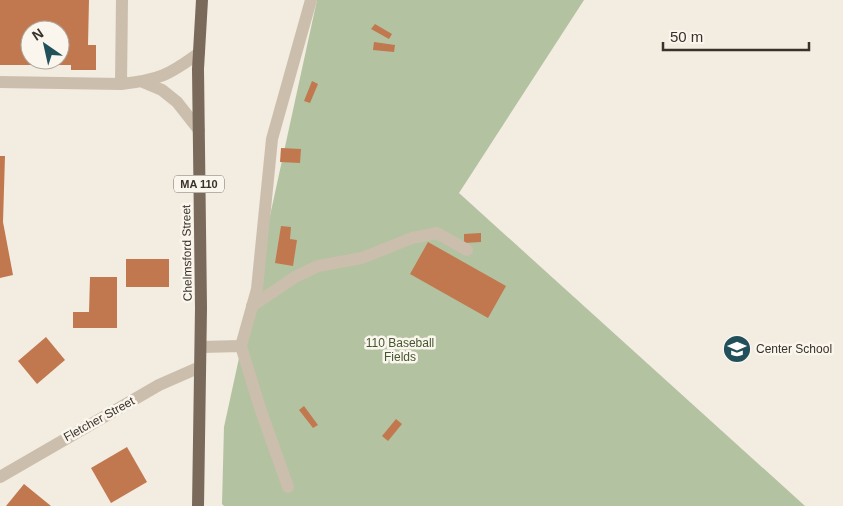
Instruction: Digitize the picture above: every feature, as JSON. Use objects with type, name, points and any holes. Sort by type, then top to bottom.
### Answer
[{"type":"main road","name":"Chelmsford Street","points":[[198,506],[200,367],[199,53],[202,0]]},
{"type":"street","points":[[122,0],[122,84]]},
{"type":"street","points":[[288,487],[260,408],[241,346],[257,289],[272,138],[311,0]]},
{"type":"street","points":[[0,82],[122,84],[143,82],[162,77],[199,53]]},
{"type":"street","points":[[143,82],[162,90],[177,102],[199,130]]},
{"type":"street","points":[[252,306],[295,277],[318,266],[362,258],[412,238],[437,233],[467,250]]},
{"type":"street","points":[[200,347],[241,346]]},
{"type":"street","name":"Fletcher Street","points":[[0,477],[159,385],[200,367]]},
{"type":"green space","name":"110 Baseball Fields","points":[[317,0],[584,0],[459,193],[805,506],[224,506],[222,504],[224,427]]},
{"type":"building","points":[[0,0],[89,0],[88,45],[96,45],[96,70],[71,70],[70,20],[20,20],[20,65],[0,65]]},
{"type":"building","points":[[375,24],[392,34],[389,39],[371,29]]},
{"type":"building","points":[[374,42],[395,45],[394,52],[373,50]]},
{"type":"building","points":[[312,81],[318,84],[310,103],[304,101]]},
{"type":"building","points":[[281,148],[301,149],[300,163],[280,162]]},
{"type":"building","points":[[0,156],[5,156],[3,222],[13,275],[0,278]]},
{"type":"building","points":[[281,226],[291,227],[290,239],[297,240],[293,266],[275,263]]},
{"type":"building","points":[[481,233],[481,242],[464,243],[464,234]]},
{"type":"building","points":[[428,242],[506,286],[488,318],[410,274]]},
{"type":"building","points":[[126,259],[169,259],[169,287],[126,287]]},
{"type":"building","points":[[90,277],[117,277],[117,328],[73,328],[73,312],[89,312]]},
{"type":"building","points":[[46,337],[65,360],[37,384],[18,361]]},
{"type":"building","points":[[304,406],[318,425],[313,428],[299,410]]},
{"type":"building","points":[[396,419],[402,424],[388,441],[382,436]]},
{"type":"building","points":[[127,447],[147,482],[111,503],[91,468]]},
{"type":"building","points":[[24,484],[51,506],[6,506]]},
{"type":"place","name":"Center School","points":[[737,349]]}]
